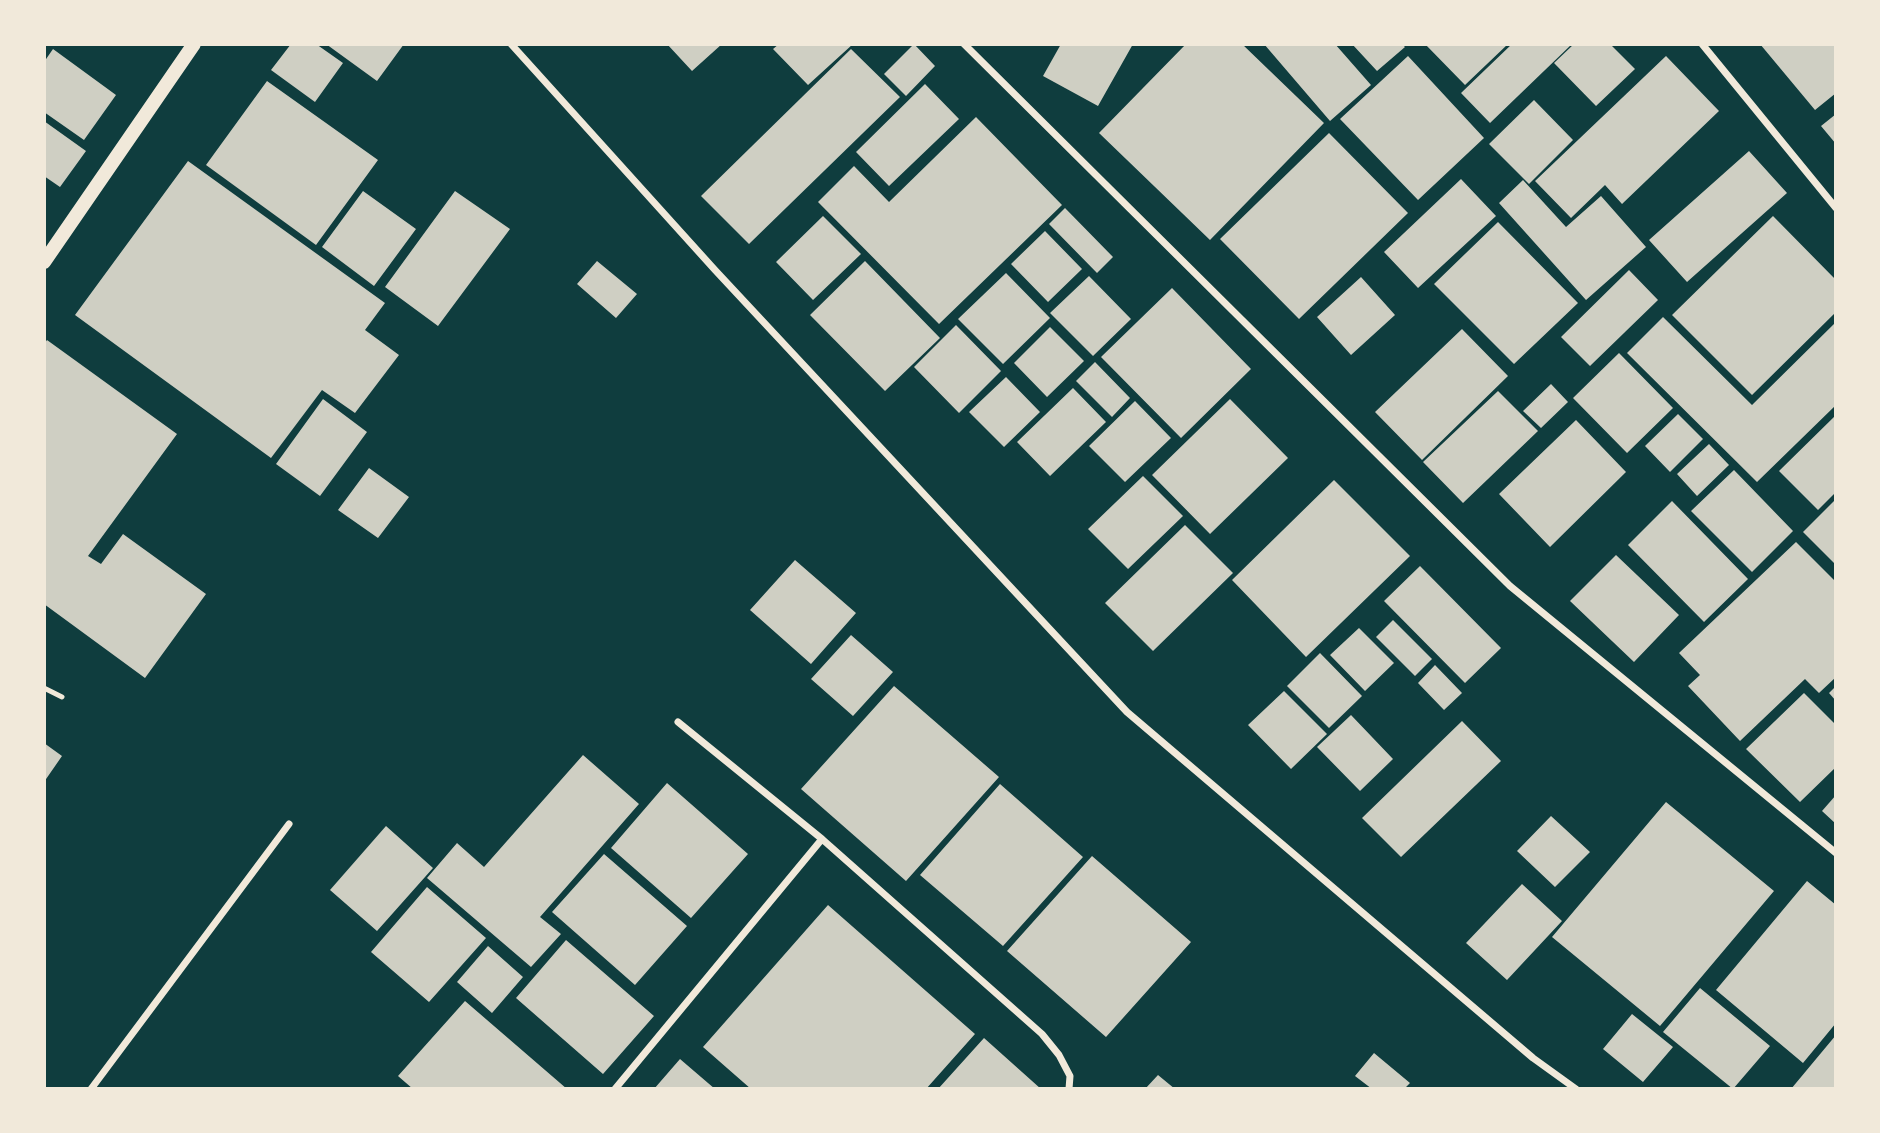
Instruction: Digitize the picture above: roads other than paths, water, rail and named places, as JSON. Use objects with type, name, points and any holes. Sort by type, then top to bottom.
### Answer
[{"type":"main road","points":[[44,262],[194,44]]},
{"type":"street","points":[[511,44],[715,270],[1127,712],[1533,1058],[1576,1089]]},
{"type":"street","points":[[964,44],[1510,586],[1836,853]]},
{"type":"street","points":[[1702,44],[1836,208]]},
{"type":"street","points":[[678,722],[822,839],[1042,1034],[1059,1055],[1070,1076],[1069,1089]]},
{"type":"street","points":[[91,1089],[289,824]]},
{"type":"street","points":[[615,1089],[822,839]]},
{"type":"lane","points":[[44,688],[62,697]]}]
